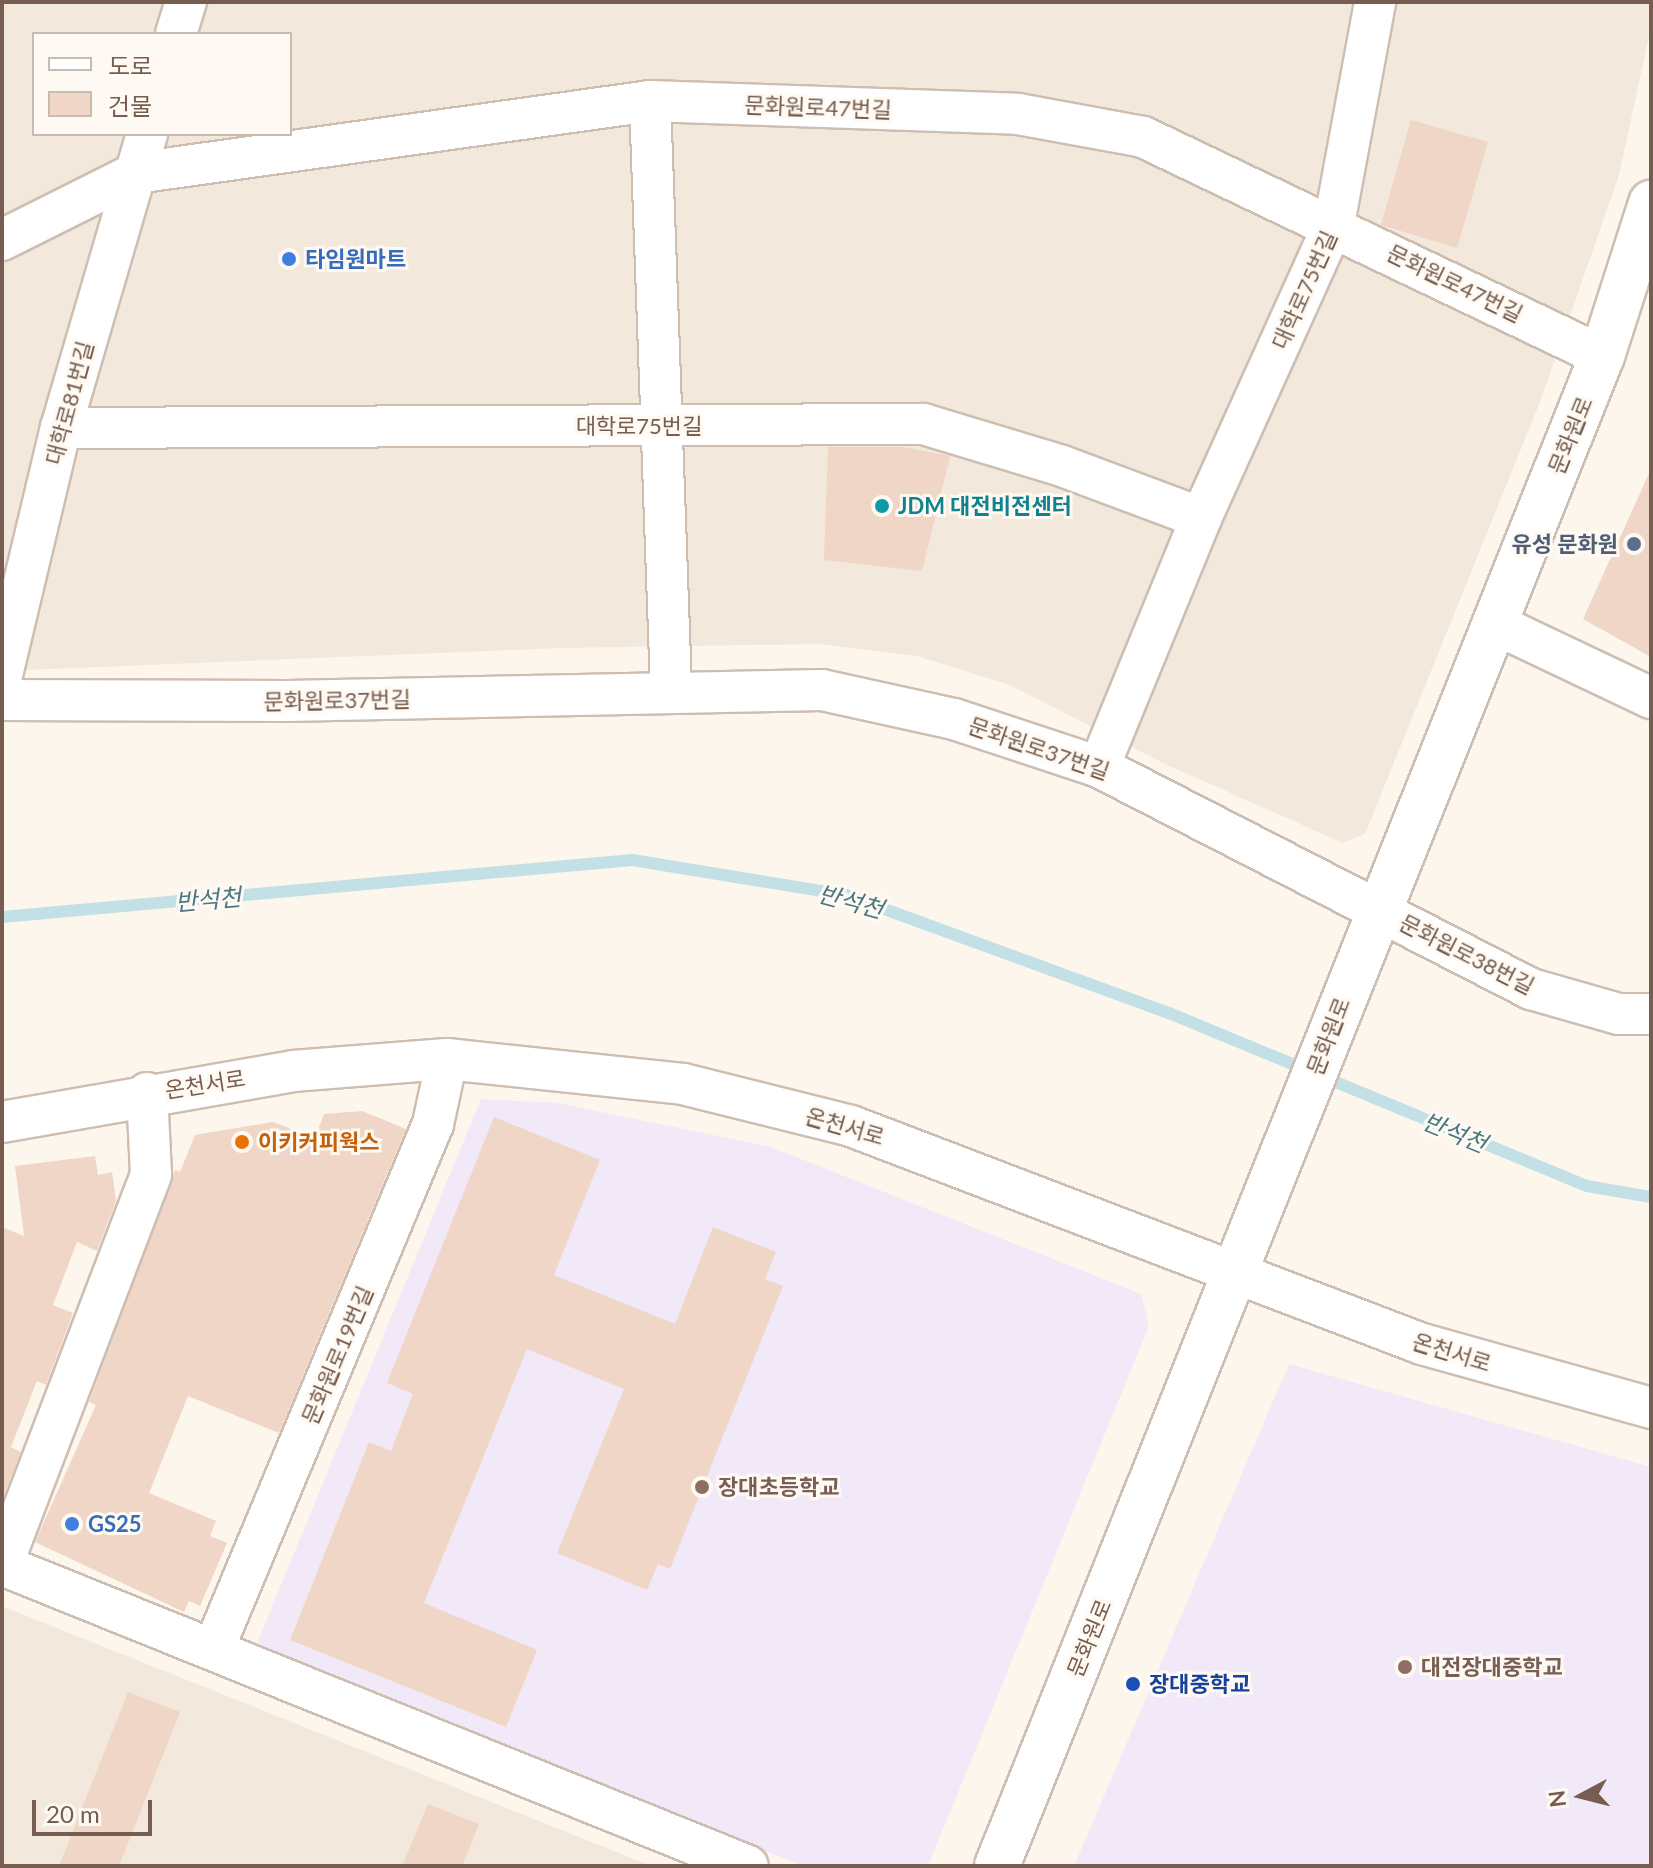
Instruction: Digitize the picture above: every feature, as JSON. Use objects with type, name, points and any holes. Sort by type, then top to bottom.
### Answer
[{"type":"street","points":[[177,32],[186,2]]},
{"type":"street","name":"대학로75번길","points":[[1099,767],[1201,518],[1334,224],[1375,2]]},
{"type":"street","points":[[650,101],[671,689]]},
{"type":"street","name":"문화원로47번길","points":[[2,240],[136,173],[650,101],[1018,114],[1143,137],[1334,224],[1602,356]]},
{"type":"street","name":"대학로81번길","points":[[2,675],[61,428],[146,136]]},
{"type":"street","name":"문화원로","points":[[997,1866],[1265,1199],[1377,909],[1602,356],[1651,203]]},
{"type":"street","name":"대학로75번길","points":[[61,428],[923,424],[1062,466],[1201,518]]},
{"type":"street","points":[[1493,623],[1651,698]]},
{"type":"street","name":"문화원로37번길","points":[[2,700],[523,698],[671,689],[822,690],[954,719],[1099,767],[1377,909]]},
{"type":"street","name":"문화원로38번길","points":[[1377,909],[1531,989],[1619,1014],[1651,1014]]},
{"type":"street","name":"온천서로","points":[[2,1122],[147,1093],[293,1071],[447,1059],[683,1084],[851,1126],[1234,1275],[1422,1344],[1651,1408]]},
{"type":"street","name":"문화원로19번길","points":[[214,1648],[433,1124],[447,1059]]},
{"type":"street","points":[[147,1093],[151,1174],[2,1565],[748,1866]]},
{"type":"shaded area","points":[[2,2],[1651,2],[1651,27],[1619,175],[1540,402],[1365,834],[1343,843],[1163,763],[1010,685],[917,656],[819,644],[560,648],[2,671]]},
{"type":"shaded area","name":"장대초등학교","points":[[481,1099],[558,1103],[771,1147],[1141,1294],[1149,1326],[928,1866],[803,1866],[255,1648]]},
{"type":"shaded area","name":"대전장대중학교","points":[[1289,1364],[1651,1467],[1651,1866],[1074,1866]]},
{"type":"shaded area","points":[[2,1606],[652,1866],[2,1866]]},
{"type":"building","points":[[1411,120],[1488,142],[1457,248],[1381,225]]},
{"type":"building","name":"JDM 대전비전센터","points":[[828,447],[903,447],[950,456],[922,571],[824,560]]},
{"type":"building","name":"유성 문화원","points":[[1651,469],[1651,657],[1583,619]]},
{"type":"building","points":[[362,1111],[406,1129],[279,1433],[188,1396],[149,1493],[216,1521],[210,1536],[227,1543],[200,1606],[189,1601],[184,1612],[35,1542],[96,1405],[89,1402],[175,1170],[180,1172],[195,1135],[273,1122],[315,1138],[324,1114]]},
{"type":"building","points":[[494,1117],[600,1160],[554,1275],[675,1324],[713,1227],[776,1252],[765,1279],[783,1286],[670,1569],[658,1564],[647,1590],[557,1553],[624,1389],[527,1349],[424,1603],[537,1650],[506,1727],[290,1640],[369,1442],[391,1451],[413,1394],[387,1383]]},
{"type":"building","points":[[95,1156],[98,1175],[112,1172],[116,1201],[97,1251],[77,1242],[53,1305],[73,1313],[46,1385],[37,1381],[11,1447],[21,1452],[2,1500],[2,1227],[24,1236],[15,1166]]},
{"type":"building","points":[[128,1692],[180,1712],[119,1866],[59,1866]]},
{"type":"building","points":[[428,1804],[479,1824],[462,1866],[402,1866]]},
{"type":"waterway","name":"반석천","points":[[2,917],[632,860],[846,895],[1169,1013],[1587,1186],[1651,1197]]},
{"type":"place","name":"타임원마트","points":[[289,259]]},
{"type":"place","name":"JDM 대전비전센터","points":[[882,506]]},
{"type":"place","name":"유성 문화원","points":[[1634,544]]},
{"type":"place","name":"이키커피웍스","points":[[242,1142]]},
{"type":"place","name":"장대초등학교","points":[[702,1487]]},
{"type":"place","name":"GS25","points":[[72,1524]]},
{"type":"place","name":"대전장대중학교","points":[[1405,1667]]},
{"type":"place","name":"장대중학교","points":[[1133,1684]]}]
